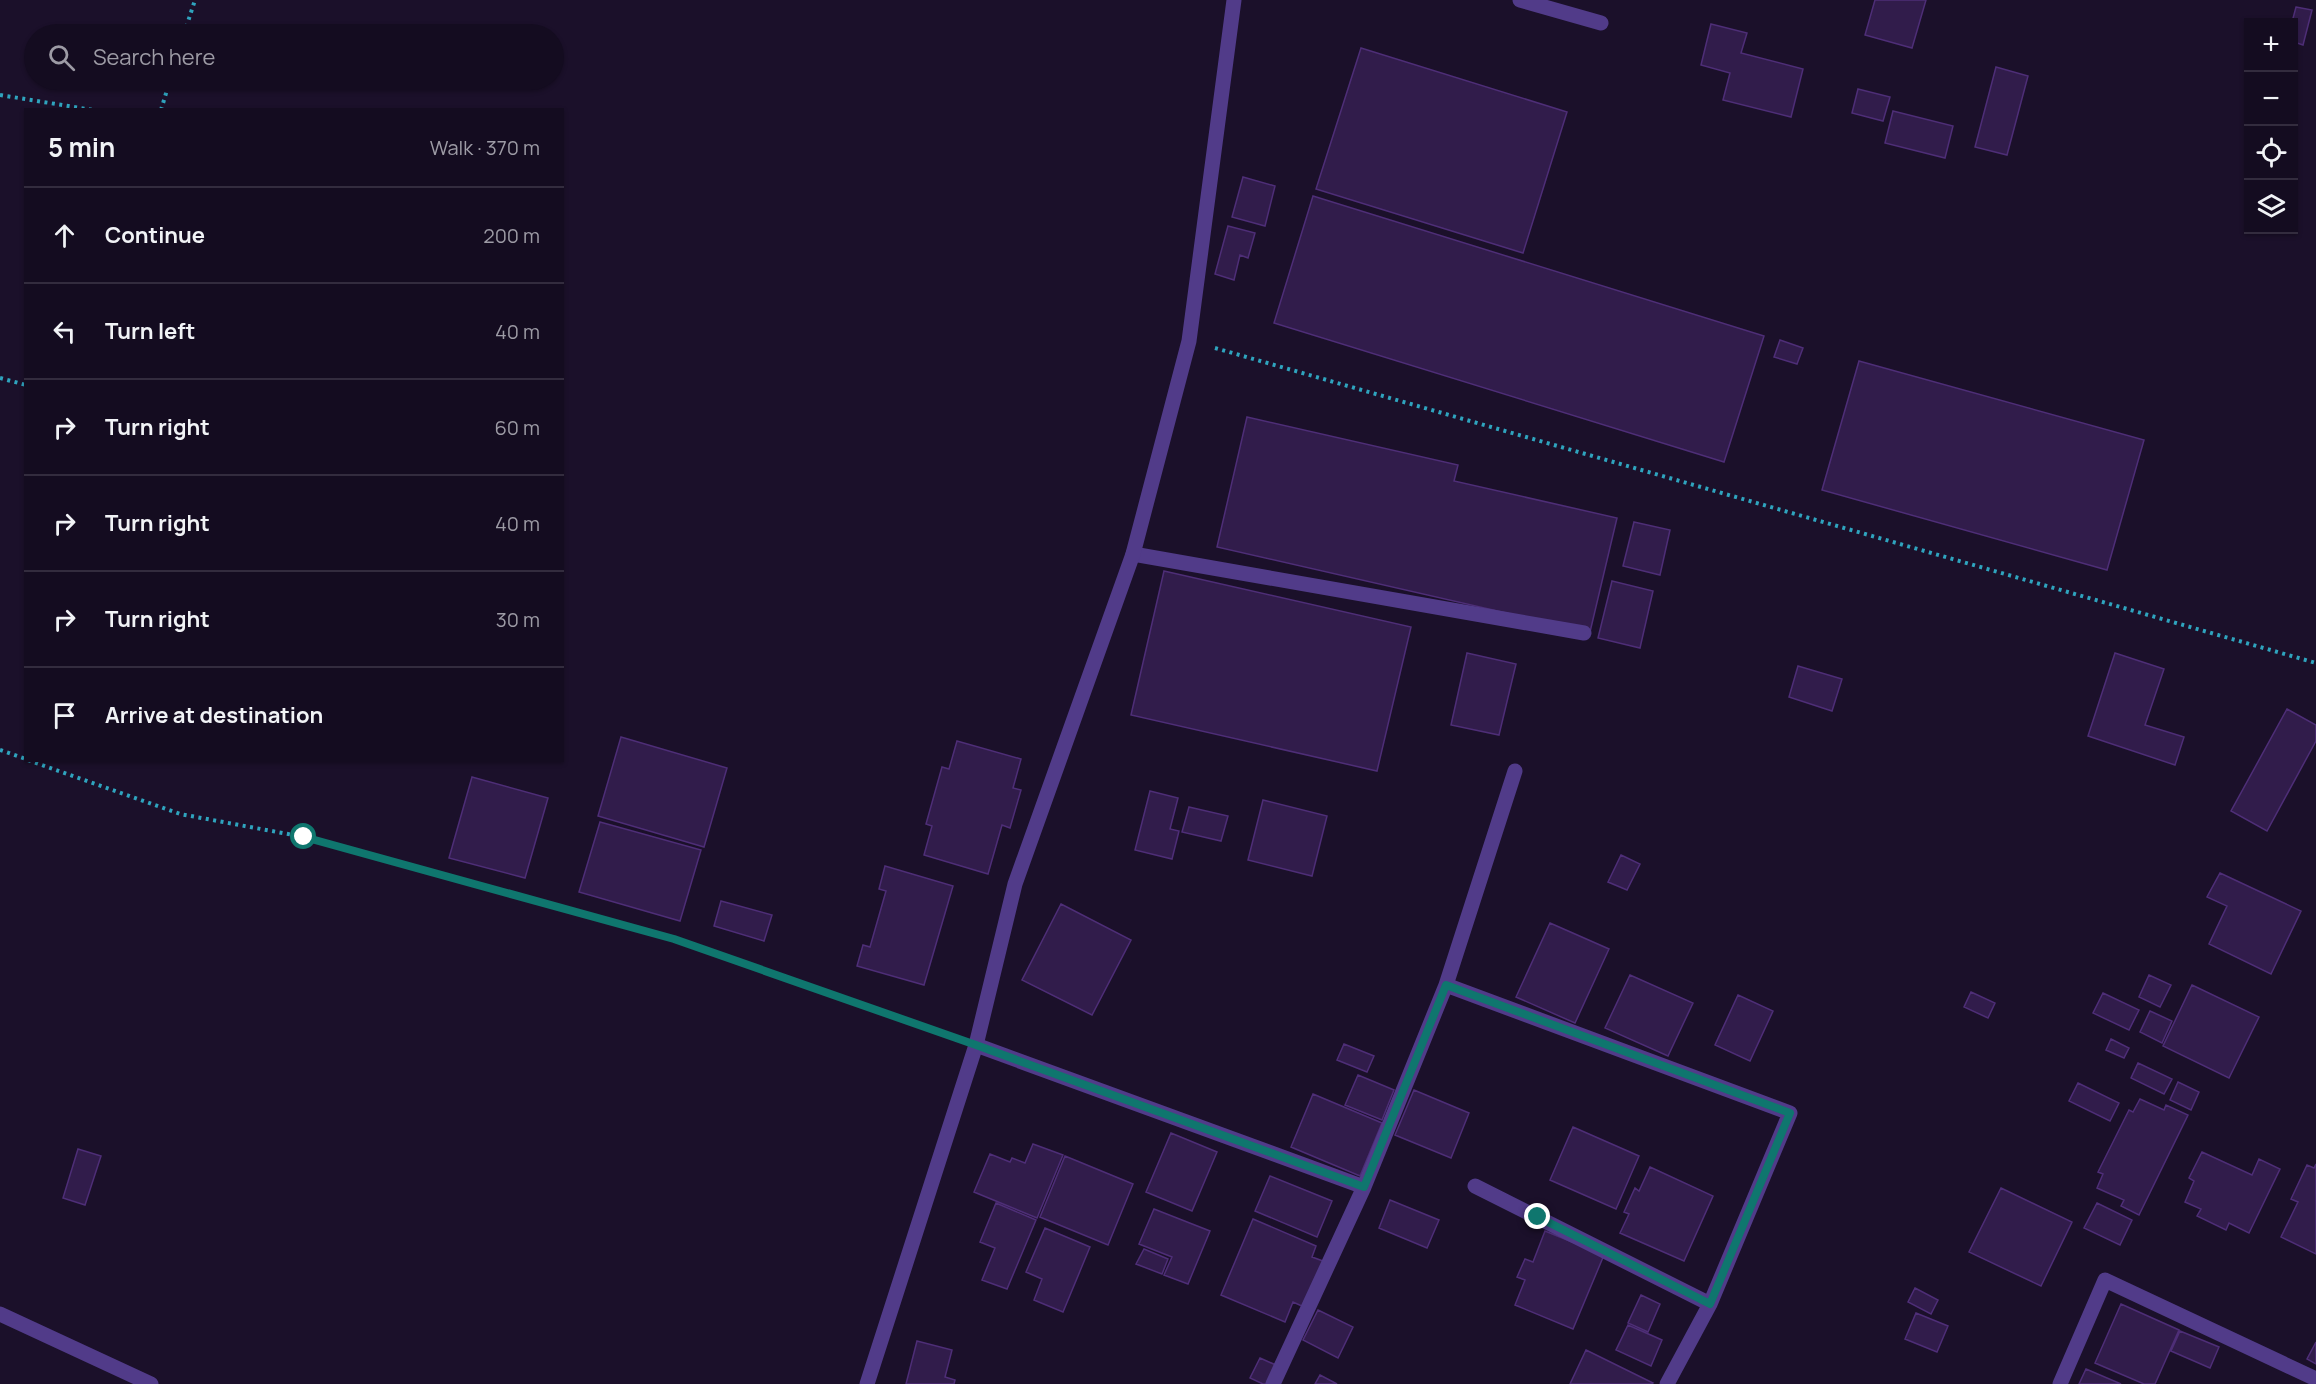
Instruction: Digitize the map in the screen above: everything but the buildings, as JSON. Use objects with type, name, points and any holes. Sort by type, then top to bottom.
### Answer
[{"type":"street","points":[[867,1384],[976,1045],[1015,884],[1133,554],[1189,341],[1234,0]]},
{"type":"street","points":[[1520,0],[1601,23]]},
{"type":"street","points":[[1133,554],[1584,633]]},
{"type":"street","points":[[1273,1384],[1364,1187],[1446,985],[1515,771]]},
{"type":"street","points":[[1446,985],[1790,1113],[1710,1304],[1667,1384]]},
{"type":"street","points":[[976,1045],[1364,1187]]},
{"type":"street","points":[[1474,1186],[1710,1304]]},
{"type":"street","points":[[2060,1384],[2104,1280],[2316,1379]]},
{"type":"street","points":[[0,1314],[151,1384]]},
{"type":"path","points":[[187,24],[195,0]]},
{"type":"path","points":[[162,108],[167,90]]},
{"type":"path","points":[[0,95],[81,108]]},
{"type":"path","points":[[1189,341],[2316,663]]},
{"type":"path","points":[[0,378],[24,384]]},
{"type":"path","points":[[0,750],[24,759]]},
{"type":"path","points":[[33,762],[180,814],[304,837],[674,939],[976,1045]]},
{"type":"route","points":[[304,837],[674,939],[976,1045],[1364,1187],[1446,985],[1739,1092],[1790,1113],[1710,1304],[1538,1217]]}]
